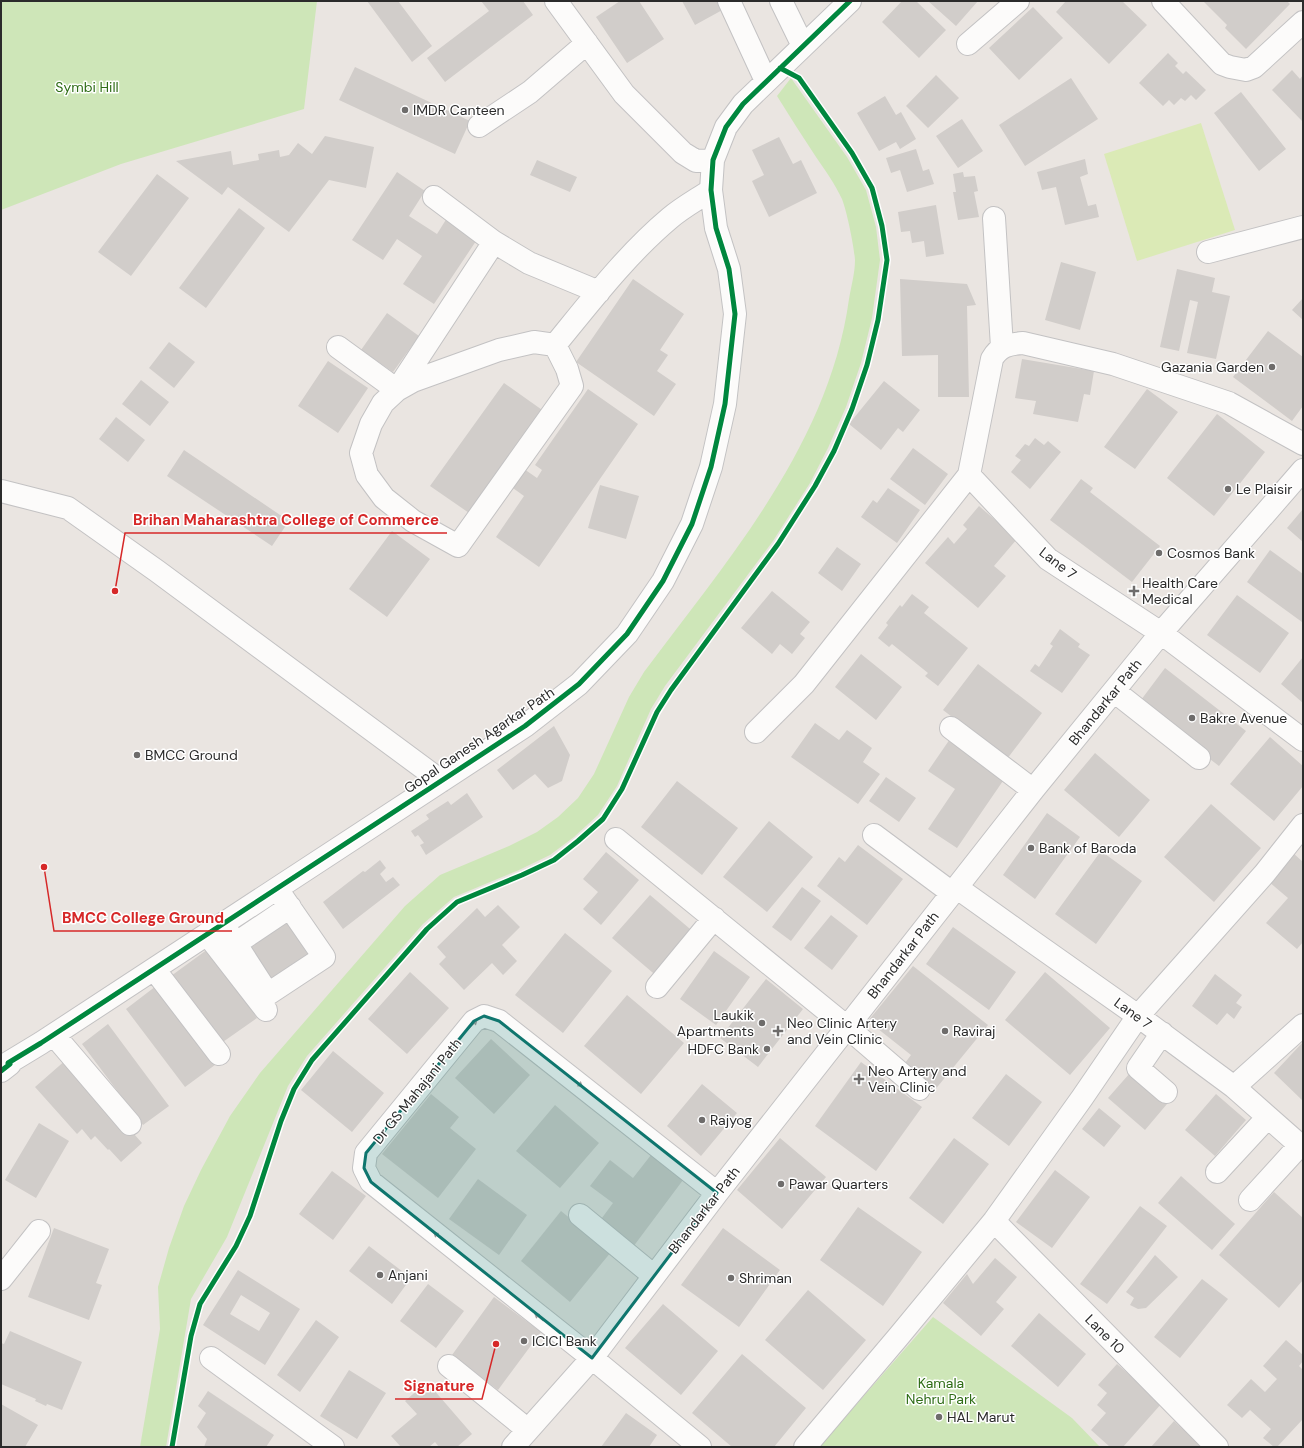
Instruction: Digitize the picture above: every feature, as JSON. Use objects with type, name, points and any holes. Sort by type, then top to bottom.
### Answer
[{"type":"street","points":[[556,1],[624,94],[683,153],[696,161],[713,160]]},
{"type":"street","points":[[729,1],[766,81]]},
{"type":"street","points":[[781,1],[803,46]]},
{"type":"street","name":"Gopal Ganesh Agarkar Path","points":[[3,1064],[54,1035],[525,726],[579,684],[627,634],[663,580],[692,524],[711,467],[725,404],[735,314],[729,269],[716,228],[711,190],[713,160],[726,127],[743,104],[850,1]]},
{"type":"street","points":[[968,44],[1018,1]]},
{"type":"street","points":[[1163,1],[1222,64],[1239,69],[1246,70],[1254,67],[1303,22]]},
{"type":"street","points":[[479,126],[530,92],[587,43]]},
{"type":"street","points":[[555,345],[638,248],[671,217],[711,190]]},
{"type":"street","points":[[434,197],[494,242],[529,263],[599,292]]},
{"type":"street","points":[[994,218],[1002,347]]},
{"type":"street","points":[[1208,252],[1303,227]]},
{"type":"street","points":[[397,390],[494,242]]},
{"type":"street","points":[[534,342],[555,345],[567,369],[572,386],[458,546],[412,521],[384,498],[367,475],[361,453],[371,424],[383,403],[397,390],[413,381],[499,350],[534,342]]},
{"type":"street","points":[[756,732],[804,684],[969,474],[992,359],[996,352],[1002,347],[1023,343],[1113,364],[1229,403],[1303,444]]},
{"type":"street","points":[[338,347],[397,390]]},
{"type":"street","name":"Bhandarkar Path","points":[[513,1447],[592,1358],[717,1193],[1033,790],[1161,633],[1303,470]]},
{"type":"street","name":"Lane 7","points":[[969,474],[1048,559],[1161,633],[1303,740]]},
{"type":"street","points":[[1,491],[68,508],[441,781]]},
{"type":"street","points":[[1114,691],[1199,758]]},
{"type":"street","points":[[951,728],[1033,790]]},
{"type":"street","points":[[805,1447],[994,1221],[1082,1098],[1138,1016],[1266,873],[1303,826]]},
{"type":"street","name":"Lane 7","points":[[874,835],[1026,937],[1162,1033],[1234,1087],[1302,1147]]},
{"type":"street","points":[[616,839],[847,1027],[919,1089]]},
{"type":"street","points":[[215,929],[235,944],[268,994],[324,957],[277,889]]},
{"type":"street","points":[[248,908],[261,927]]},
{"type":"street","points":[[235,944],[290,908]]},
{"type":"street","points":[[657,987],[714,918]]},
{"type":"street","points":[[215,929],[266,1010]]},
{"type":"street","points":[[154,969],[220,1054]]},
{"type":"street","name":"Dr GS Mahajani Path","points":[[700,1447],[592,1358],[371,1182],[364,1168],[366,1153],[474,1021],[484,1016],[499,1021],[717,1193]]},
{"type":"street","points":[[1234,1087],[1303,1025]]},
{"type":"street","points":[[1162,1033],[1138,1068],[1166,1092]]},
{"type":"street","points":[[54,1035],[130,1124]]},
{"type":"street","points":[[1217,1172],[1268,1117]]},
{"type":"street","points":[[1250,1200],[1302,1147]]},
{"type":"street","points":[[580,1215],[654,1276]]},
{"type":"street","name":"Lane 10","points":[[994,1221],[1217,1447]]},
{"type":"street","points":[[1,1279],[39,1231]]},
{"type":"street","points":[[211,1358],[333,1447]]},
{"type":"street","points":[[449,1366],[528,1430]]},
{"type":"highlighted area","points":[[484,1016],[499,1021],[717,1193],[592,1358],[371,1182],[364,1168],[366,1153],[474,1021]]},
{"type":"green space","name":"Symbi Hill","points":[[1,1],[317,1],[304,109],[121,164],[1,210]]},
{"type":"green space","points":[[791,78],[847,157],[866,190],[876,227],[880,260],[872,318],[861,363],[846,407],[828,448],[810,483],[773,541],[665,686],[651,709],[617,786],[598,815],[574,837],[550,855],[519,870],[454,897],[423,924],[307,1056],[288,1086],[227,1237],[191,1299],[166,1447],[140,1447],[160,1329],[158,1287],[169,1248],[184,1206],[201,1170],[230,1116],[260,1073],[405,906],[440,875],[509,846],[537,832],[558,817],[578,798],[594,774],[629,697],[644,672],[741,542],[771,497],[798,451],[820,402],[838,352],[853,280],[855,260],[850,229],[842,199],[830,177],[777,96]]},
{"type":"green space","points":[[1201,123],[1235,230],[1137,261],[1104,154]]},
{"type":"green space","name":"Kamala Nehru Park","points":[[933,1317],[1072,1418],[1100,1447],[819,1447]]},
{"type":"building","points":[[367,1],[398,1],[432,46],[412,62]]},
{"type":"building","points":[[481,1],[523,1],[533,15],[445,82],[427,58],[489,11]]},
{"type":"building","points":[[620,1],[639,1],[664,39],[627,63],[596,17]]},
{"type":"building","points":[[682,1],[723,1],[726,8],[695,25]]},
{"type":"building","points":[[902,1],[916,1],[946,30],[919,58],[882,22]]},
{"type":"building","points":[[928,1],[978,1],[956,26]]},
{"type":"building","points":[[1066,1],[1122,1],[1147,25],[1109,64],[1056,12]]},
{"type":"building","points":[[1203,1],[1287,1],[1290,4],[1246,49],[1225,28],[1227,25]]},
{"type":"building","points":[[1033,7],[1063,38],[1019,80],[989,48]]},
{"type":"building","points":[[1168,53],[1178,63],[1175,66],[1183,74],[1186,71],[1206,90],[1196,100],[1191,95],[1185,101],[1181,98],[1174,105],[1169,100],[1163,106],[1139,83]]},
{"type":"building","name":"IMDR Canteen","points":[[355,67],[470,121],[455,154],[339,100]]},
{"type":"building","points":[[1292,70],[1300,79],[1303,75],[1303,122],[1272,90]]},
{"type":"building","points":[[936,75],[959,98],[928,128],[906,106]]},
{"type":"building","points":[[1071,78],[1098,119],[1025,166],[999,125]]},
{"type":"building","points":[[1241,92],[1286,149],[1259,171],[1214,113]]},
{"type":"building","points":[[885,96],[896,115],[901,112],[916,139],[900,149],[896,142],[879,151],[857,113]]},
{"type":"building","points":[[962,119],[983,151],[958,168],[936,136]]},
{"type":"building","points":[[325,136],[374,147],[366,188],[329,180],[289,232],[228,187],[222,195],[176,161],[231,151],[233,165],[259,160],[258,154],[279,150],[280,157],[289,155],[298,143],[312,154]]},
{"type":"building","points":[[779,137],[793,164],[801,160],[817,193],[769,217],[752,181],[764,175],[752,150]]},
{"type":"building","points":[[916,149],[923,171],[929,169],[934,184],[907,192],[900,170],[891,173],[886,158]]},
{"type":"building","points":[[1085,159],[1088,174],[1080,177],[1088,206],[1096,204],[1099,217],[1065,225],[1056,187],[1042,190],[1037,172]]},
{"type":"building","points":[[537,160],[577,177],[570,192],[530,175]]},
{"type":"building","points":[[397,172],[425,191],[409,216],[437,234],[447,218],[478,238],[434,304],[403,284],[422,256],[397,239],[383,260],[352,240]]},
{"type":"building","points":[[963,172],[964,177],[975,176],[978,191],[974,192],[979,217],[958,220],[953,192],[956,192],[953,174]]},
{"type":"building","points":[[157,174],[189,198],[131,276],[98,252]]},
{"type":"building","points":[[936,205],[944,254],[926,257],[924,241],[912,243],[910,231],[901,232],[898,212]]},
{"type":"building","points":[[239,208],[265,228],[206,308],[179,288]]},
{"type":"building","points":[[1061,262],[1096,272],[1080,330],[1045,320]]},
{"type":"building","points":[[1177,269],[1215,278],[1212,292],[1230,296],[1216,359],[1187,353],[1198,302],[1190,300],[1179,351],[1160,347]]},
{"type":"building","points":[[633,279],[684,314],[660,350],[668,355],[657,371],[676,384],[654,416],[576,362]]},
{"type":"building","points":[[900,279],[967,284],[976,305],[967,306],[969,397],[938,397],[938,355],[902,356]]},
{"type":"building","points":[[1303,298],[1303,320],[1292,310]]},
{"type":"building","points":[[387,313],[419,336],[393,372],[361,350]]},
{"type":"building","name":"Gazania Garden","points":[[1268,331],[1303,357],[1303,406],[1292,421],[1233,377]]},
{"type":"building","points":[[169,342],[195,362],[174,388],[149,368]]},
{"type":"building","points":[[1022,359],[1094,371],[1090,395],[1084,394],[1078,422],[1033,414],[1036,401],[1015,398]]},
{"type":"building","points":[[328,361],[368,388],[338,433],[298,406]]},
{"type":"building","points":[[141,380],[169,402],[150,426],[122,404]]},
{"type":"building","points":[[884,381],[920,410],[903,432],[898,428],[881,450],[849,424]]},
{"type":"building","points":[[504,383],[545,412],[511,460],[537,478],[542,470],[535,465],[588,389],[638,424],[539,567],[496,537],[524,496],[499,478],[472,515],[430,486]]},
{"type":"building","points":[[1147,389],[1178,412],[1135,469],[1104,447]]},
{"type":"building","points":[[1217,414],[1265,452],[1214,516],[1167,478]]},
{"type":"building","points":[[116,417],[145,440],[128,462],[99,439]]},
{"type":"building","points":[[1035,438],[1044,445],[1048,441],[1061,452],[1030,489],[1011,472],[1021,460],[1015,456],[1025,444],[1029,446]]},
{"type":"building","points":[[913,448],[948,474],[925,505],[890,479]]},
{"type":"building","points":[[184,450],[289,521],[272,546],[167,476]]},
{"type":"building","points":[[1081,479],[1093,488],[1090,492],[1160,546],[1132,582],[1050,520]]},
{"type":"building","points":[[600,485],[639,496],[626,539],[588,528]]},
{"type":"building","points":[[888,488],[920,510],[897,543],[861,517],[873,500],[877,503]]},
{"type":"building","points":[[979,506],[1017,539],[994,566],[1006,576],[978,608],[925,563],[948,537],[954,544],[967,529],[963,525]]},
{"type":"building","points":[[1303,509],[1303,542],[1287,528]]},
{"type":"building","points":[[392,531],[430,559],[387,617],[349,589]]},
{"type":"building","points":[[837,547],[861,564],[842,591],[818,573]]},
{"type":"building","points":[[1270,550],[1303,574],[1302,622],[1247,582]]},
{"type":"building","points":[[772,591],[810,622],[800,634],[805,638],[792,654],[780,644],[772,654],[741,628]]},
{"type":"building","points":[[912,594],[929,607],[924,613],[968,648],[938,686],[925,676],[928,673],[892,644],[889,647],[878,638],[888,625],[886,623],[900,605],[902,607]]},
{"type":"building","points":[[1237,595],[1289,633],[1260,673],[1207,635]]},
{"type":"building","points":[[1060,629],[1080,644],[1078,647],[1090,655],[1062,693],[1030,671],[1035,664],[1039,667],[1053,646],[1050,644]]},
{"type":"building","points":[[861,654],[902,687],[876,720],[835,687]]},
{"type":"building","points":[[1303,657],[1303,703],[1281,684]]},
{"type":"building","points":[[978,664],[1042,713],[1007,759],[943,710]]},
{"type":"building","name":"Bakre Avenue","points":[[1165,668],[1246,731],[1219,766],[1138,704]]},
{"type":"building","points":[[815,723],[839,740],[847,730],[872,748],[863,762],[880,774],[858,804],[791,757]]},
{"type":"building","points":[[554,726],[570,755],[562,781],[548,788],[535,774],[513,790],[497,770]]},
{"type":"building","points":[[1270,737],[1303,766],[1303,786],[1274,821],[1230,784]]},
{"type":"building","points":[[950,739],[1007,775],[957,848],[928,829],[955,789],[928,771]]},
{"type":"building","points":[[1095,753],[1150,800],[1119,837],[1064,790]]},
{"type":"building","points":[[886,777],[916,798],[899,822],[869,801]]},
{"type":"building","points":[[677,781],[738,828],[702,875],[641,827]]},
{"type":"building","points":[[467,793],[483,817],[426,855],[420,845],[424,843],[418,835],[415,837],[411,831],[429,819],[426,815],[448,801],[451,805]]},
{"type":"building","points":[[1211,804],[1261,848],[1214,902],[1164,857]]},
{"type":"building","points":[[1047,813],[1080,837],[1035,899],[1003,875]]},
{"type":"building","points":[[769,821],[813,857],[767,912],[723,877]]},
{"type":"building","points":[[858,845],[903,879],[867,925],[817,886],[839,857],[845,862]]},
{"type":"building","points":[[1101,851],[1142,881],[1096,944],[1055,914]]},
{"type":"building","points":[[606,852],[639,880],[601,925],[583,909],[598,892],[583,879]]},
{"type":"building","points":[[1293,853],[1303,862],[1303,942],[1297,949],[1266,923],[1288,898],[1269,882]]},
{"type":"building","points":[[380,860],[386,868],[380,874],[386,882],[393,877],[400,885],[343,929],[323,902],[363,871],[365,872]]},
{"type":"building","points":[[802,887],[821,901],[791,941],[772,927]]},
{"type":"building","points":[[650,895],[696,934],[659,978],[612,938]]},
{"type":"building","points":[[498,905],[520,927],[502,945],[517,961],[503,975],[492,963],[464,990],[439,964],[446,957],[437,947],[477,908],[485,917]]},
{"type":"building","points":[[831,915],[858,936],[832,970],[804,948]]},
{"type":"building","points":[[292,919],[317,956],[268,990],[239,947],[279,921],[282,926]]},
{"type":"building","points":[[953,927],[1016,972],[989,1010],[926,964]]},
{"type":"building","points":[[565,933],[612,971],[563,1033],[515,995]]},
{"type":"building","points":[[208,949],[257,1018],[220,1044],[171,976]]},
{"type":"building","points":[[714,951],[750,977],[716,1025],[680,999]]},
{"type":"building","points":[[913,966],[988,1025],[934,1091],[902,1067],[911,1055],[868,1021]]},
{"type":"building","points":[[410,972],[449,1008],[407,1054],[368,1019]]},
{"type":"building","points":[[1045,972],[1110,1028],[1070,1075],[1005,1020]]},
{"type":"building","points":[[1215,974],[1242,995],[1236,1003],[1242,1007],[1234,1019],[1227,1013],[1217,1025],[1192,1006]]},
{"type":"building","name":"Laukik Apartments","points":[[766,979],[803,1009],[758,1067],[720,1038]]},
{"type":"building","points":[[160,983],[219,1062],[185,1087],[126,1009]]},
{"type":"building","points":[[627,995],[684,1043],[641,1094],[584,1046]]},
{"type":"building","points":[[108,1024],[169,1106],[143,1125],[82,1044]]},
{"type":"building","points":[[491,1039],[530,1075],[494,1114],[455,1078]]},
{"type":"building","points":[[1303,1042],[1303,1101],[1274,1073]]},
{"type":"building","points":[[333,1051],[384,1093],[352,1132],[301,1090]]},
{"type":"building","points":[[67,1059],[142,1143],[121,1162],[95,1136],[91,1140],[82,1129],[77,1134],[35,1087]]},
{"type":"building","points":[[861,1062],[922,1107],[876,1171],[815,1126]]},
{"type":"building","points":[[1130,1073],[1167,1104],[1145,1130],[1108,1098]]},
{"type":"building","points":[[1006,1074],[1042,1102],[1009,1146],[972,1118]]},
{"type":"building","name":"Rajyog","points":[[702,1084],[737,1113],[701,1156],[667,1126]]},
{"type":"building","points":[[431,1094],[459,1117],[450,1128],[476,1149],[438,1198],[382,1154]]},
{"type":"building","points":[[1216,1094],[1246,1120],[1215,1156],[1185,1130]]},
{"type":"building","points":[[555,1105],[599,1143],[560,1188],[516,1151]]},
{"type":"building","points":[[1099,1108],[1121,1126],[1104,1147],[1082,1129]]},
{"type":"building","points":[[39,1123],[69,1141],[36,1198],[5,1180]]},
{"type":"building","name":"Pawar Quarters","points":[[780,1138],[826,1177],[782,1229],[737,1190]]},
{"type":"building","points":[[954,1138],[989,1164],[943,1224],[909,1198]]},
{"type":"building","points":[[651,1155],[683,1180],[633,1247],[599,1222],[613,1203],[590,1186],[610,1160],[633,1178]]},
{"type":"building","points":[[1055,1170],[1090,1197],[1052,1248],[1016,1222]]},
{"type":"building","points":[[332,1171],[366,1196],[333,1240],[299,1214]]},
{"type":"building","points":[[1181,1176],[1235,1224],[1212,1250],[1158,1203]]},
{"type":"building","points":[[478,1179],[527,1215],[499,1255],[449,1219]]},
{"type":"building","points":[[1274,1192],[1303,1218],[1303,1280],[1279,1308],[1219,1255]]},
{"type":"building","points":[[1140,1206],[1167,1226],[1107,1304],[1080,1284]]},
{"type":"building","points":[[858,1207],[922,1252],[883,1306],[820,1260]]},
{"type":"building","points":[[561,1211],[611,1252],[570,1302],[521,1261]]},
{"type":"building","points":[[54,1228],[109,1249],[96,1283],[102,1285],[89,1320],[28,1297]]},
{"type":"building","name":"Shriman","points":[[723,1228],[780,1270],[739,1327],[681,1285]]},
{"type":"building","name":"Anjani","points":[[369,1246],[411,1278],[392,1304],[349,1271]]},
{"type":"building","points":[[1155,1255],[1178,1277],[1146,1308],[1138,1309],[1130,1305],[1134,1298],[1126,1292]]},
{"type":"building","points":[[995,1258],[1017,1277],[996,1302],[1004,1309],[981,1336],[943,1303],[967,1274],[973,1284]]},
{"type":"building","points":[[238,1270],[300,1309],[265,1365],[203,1325]],"holes":[[[241,1295],[270,1313],[259,1331],[230,1314]]]},
{"type":"building","points":[[1202,1279],[1228,1299],[1180,1358],[1154,1337]]},
{"type":"building","points":[[428,1284],[464,1311],[436,1348],[400,1321]]},
{"type":"building","points":[[808,1290],[866,1340],[823,1390],[765,1340]]},
{"type":"building","points":[[494,1297],[541,1332],[498,1390],[452,1355]]},
{"type":"building","points":[[663,1304],[718,1351],[681,1395],[625,1348]]},
{"type":"building","points":[[1039,1313],[1086,1354],[1058,1387],[1011,1346]]},
{"type":"building","points":[[316,1320],[339,1337],[300,1392],[277,1375]]},
{"type":"building","points":[[10,1331],[82,1362],[62,1410],[47,1404],[46,1406],[35,1401],[36,1399],[1,1384],[1,1343],[4,1344]]},
{"type":"building","points":[[1286,1340],[1303,1355],[1303,1361],[1299,1366],[1303,1370],[1303,1419],[1277,1447],[1274,1447],[1263,1438],[1271,1429],[1250,1410],[1242,1418],[1227,1405],[1251,1379],[1265,1392],[1277,1379],[1263,1366]]},
{"type":"building","points":[[742,1354],[806,1408],[774,1447],[732,1447],[692,1413]]},
{"type":"building","points":[[1117,1364],[1162,1403],[1123,1447],[1110,1447],[1091,1430],[1106,1413],[1097,1405],[1107,1393],[1098,1385]]},
{"type":"building","points":[[349,1370],[386,1393],[357,1439],[320,1416]]},
{"type":"building","points":[[427,1382],[472,1434],[457,1447],[439,1447],[435,1442],[429,1447],[401,1447],[391,1436],[417,1414],[405,1401]]},
{"type":"building","points":[[208,1391],[274,1435],[266,1447],[204,1447],[207,1439],[197,1427],[206,1413],[198,1406]]},
{"type":"building","points":[[1,1404],[38,1425],[25,1447],[1,1447]]},
{"type":"building","points":[[626,1413],[657,1435],[649,1447],[601,1447]]},
{"type":"building","points":[[1174,1421],[1202,1447],[1151,1447]]},
{"type":"cycle path","points":[[1,1071],[10,1064],[8,1063],[41,1043],[525,726],[579,684],[627,634],[663,581],[692,524],[711,467],[725,404],[735,314],[729,269],[716,228],[711,190],[713,160],[726,127],[743,104],[850,1]]},
{"type":"cycle path","points":[[172,1447],[191,1336],[200,1304],[236,1246],[250,1216],[281,1121],[294,1089],[312,1060],[427,929],[457,902],[554,860],[603,819],[622,789],[657,712],[671,690],[778,544],[815,486],[834,451],[852,409],[867,365],[878,320],[887,260],[882,226],[872,188],[852,153],[799,78],[780,68]]},
{"type":"place","name":"IMDR Canteen","points":[[405,110]]},
{"type":"place","name":"Gazania Garden","points":[[1272,367]]},
{"type":"place","name":"Le Plaisir","points":[[1228,489]]},
{"type":"place","name":"Cosmos Bank","points":[[1159,553]]},
{"type":"place","name":"Brihan Maharashtra College of Commerce","points":[[115,591]]},
{"type":"place","name":"Health Care Medical","points":[[1134,591]]},
{"type":"place","name":"Bakre Avenue","points":[[1192,718]]},
{"type":"place","name":"BMCC Ground","points":[[137,755]]},
{"type":"place","name":"Bank of Baroda","points":[[1031,848]]},
{"type":"place","name":"BMCC College Ground","points":[[44,867]]},
{"type":"place","name":"Laukik Apartments","points":[[762,1023]]},
{"type":"place","name":"Neo Clinic Artery and Vein Clinic","points":[[778,1031]]},
{"type":"place","name":"Raviraj","points":[[945,1031]]},
{"type":"place","name":"HDFC Bank","points":[[767,1049]]},
{"type":"place","name":"Neo Artery and Vein Clinic","points":[[859,1079]]},
{"type":"place","name":"Rajyog","points":[[702,1120]]},
{"type":"place","name":"Pawar Quarters","points":[[781,1184]]},
{"type":"place","name":"Anjani","points":[[380,1275]]},
{"type":"place","name":"Shriman","points":[[731,1278]]},
{"type":"place","name":"ICICI Bank","points":[[524,1341]]},
{"type":"place","name":"Signature","points":[[496,1344]]},
{"type":"place","name":"HAL Marut","points":[[939,1417]]}]
